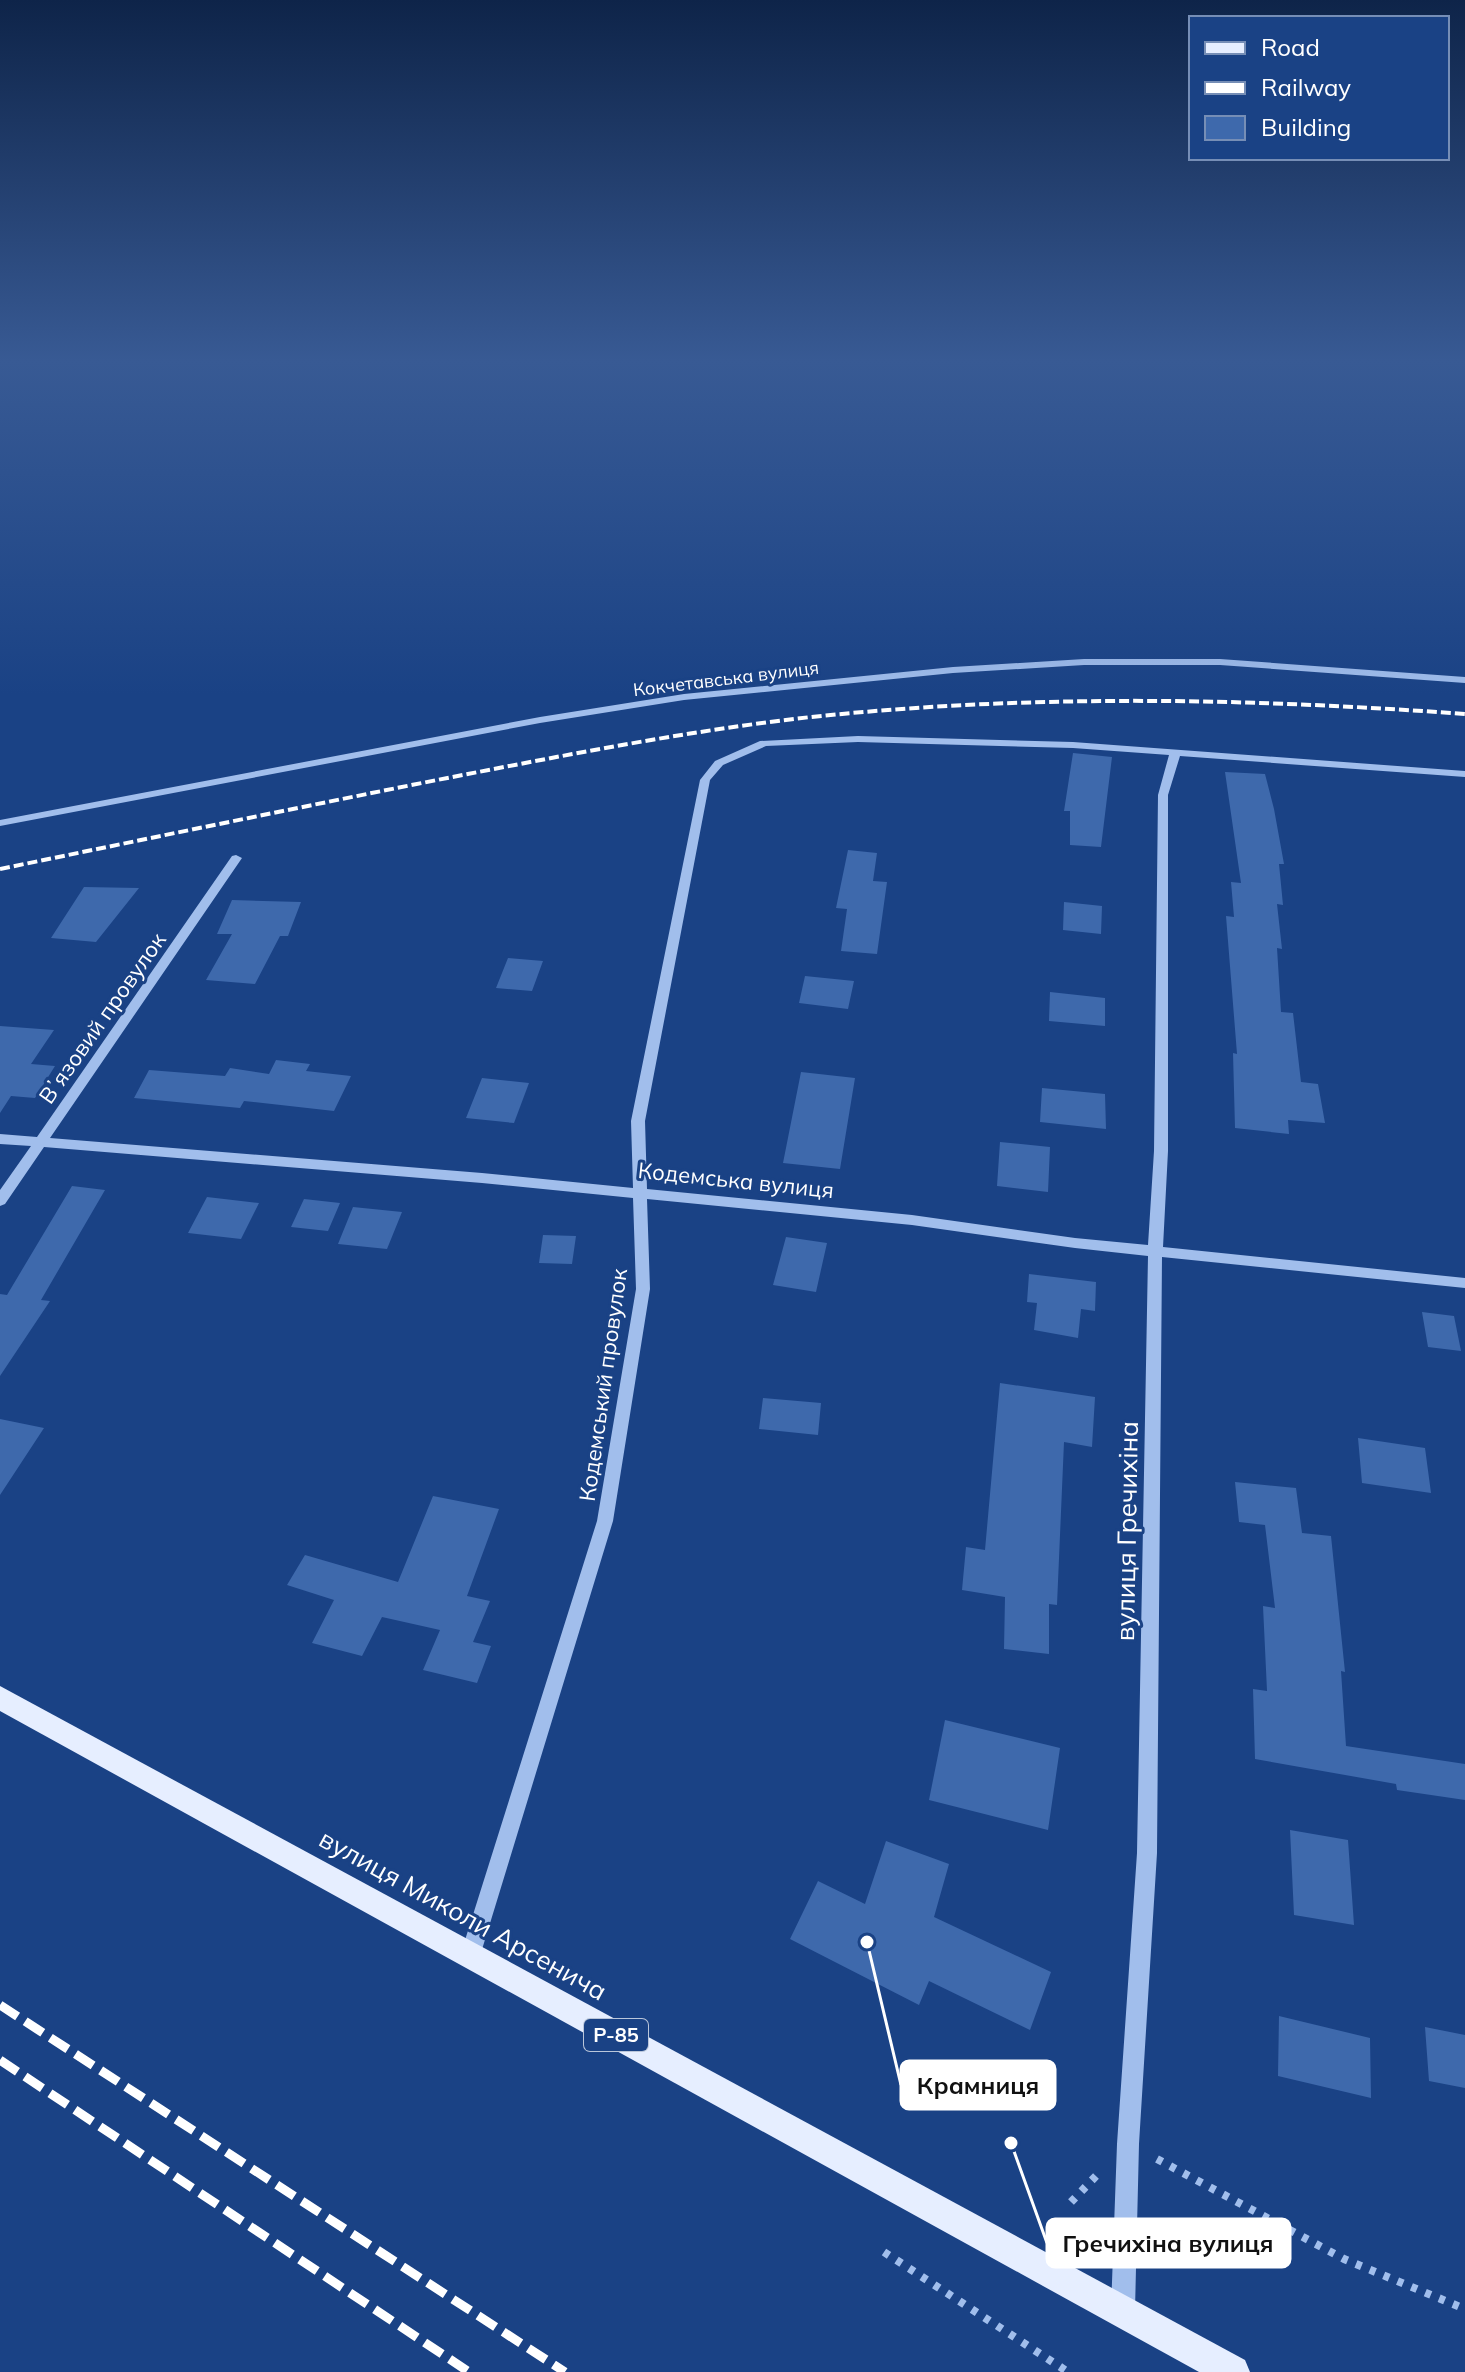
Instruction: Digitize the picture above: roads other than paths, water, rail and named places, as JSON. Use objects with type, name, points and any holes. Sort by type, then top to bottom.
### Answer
[{"type":"main road","name":"вулиця Миколи Арсенича","points":[[0,1698],[1233,2372]]},
{"type":"street","name":"Кокчетавська вулиця","points":[[0,823],[555,718],[684,697],[953,670],[1084,662],[1220,662],[1465,680]]},
{"type":"street","name":"Кодемський провулок","points":[[470,1956],[605,1521],[643,1289],[638,1121],[705,780],[719,763],[764,743],[858,739],[1073,745],[1175,754]]},
{"type":"street","points":[[1175,754],[1217,754],[1465,774]]},
{"type":"street","name":"вулиця Гречихіна","points":[[1123,2310],[1128,2144],[1147,1853],[1155,1252],[1161,1151],[1163,795],[1175,754]]},
{"type":"street","name":"Вʼязовий провулок","points":[[0,1201],[236,858]]},
{"type":"street","name":"Кодемська вулиця","points":[[0,1139],[642,1193],[912,1220],[1155,1252],[1465,1283]]},
{"type":"railway","points":[[0,869],[577,753],[717,729],[811,717],[974,705],[1138,701],[1302,704],[1465,714]]},
{"type":"railway","points":[[0,2005],[565,2372]]},
{"type":"railway","points":[[0,2060],[469,2372]]},
{"type":"place","name":"Крамниця","points":[[867,1942]]},
{"type":"place","name":"Гречихіна вулиця","points":[[1011,2143]]}]
